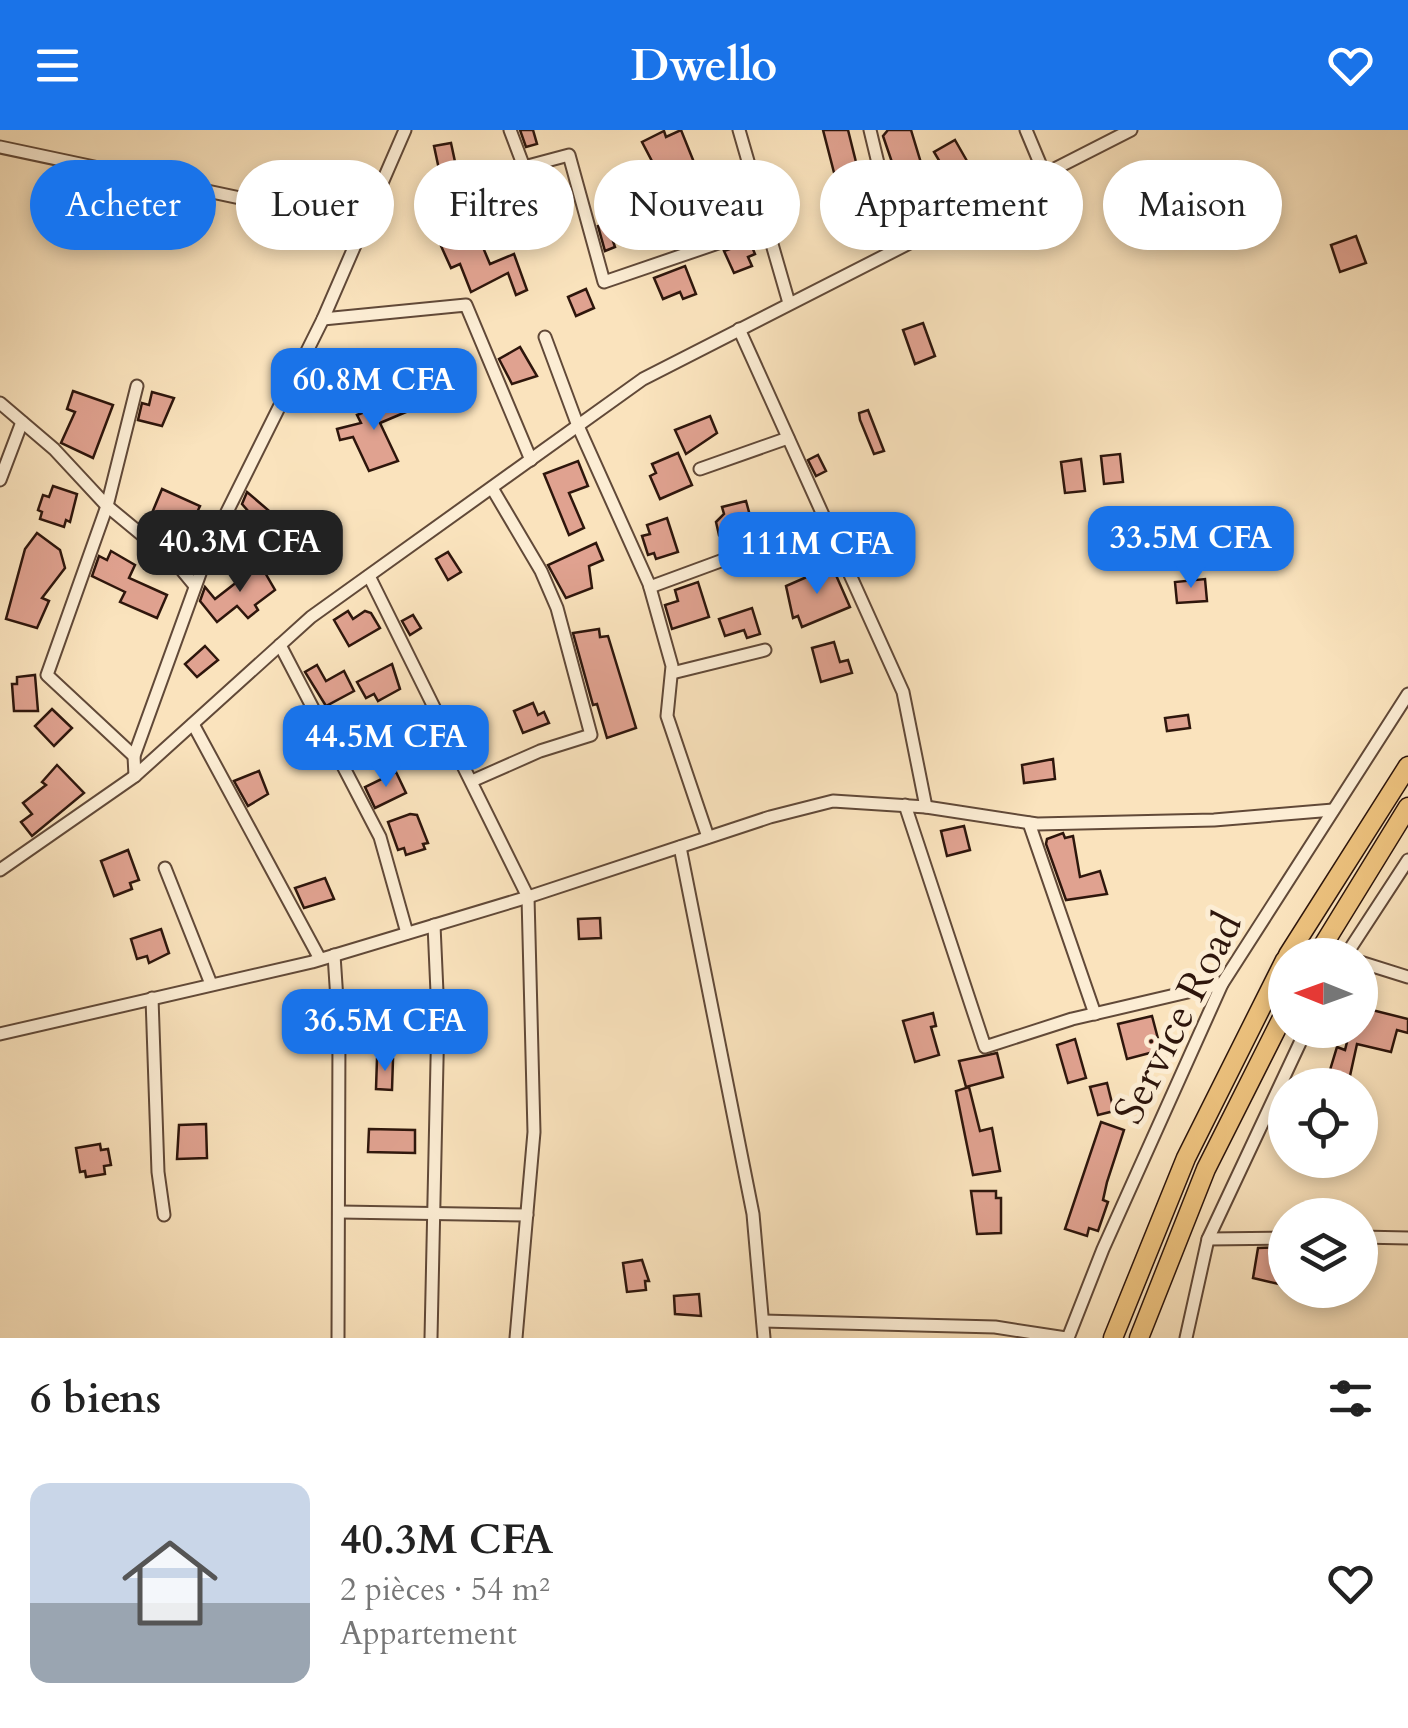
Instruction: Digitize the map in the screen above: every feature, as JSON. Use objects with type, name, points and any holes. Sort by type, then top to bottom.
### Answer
[{"type":"main road","points":[[1300,938],[1408,766]]},
{"type":"main road","points":[[1327,938],[1408,807]]},
{"type":"main road","points":[[1113,1338],[1186,1158],[1268,996]]},
{"type":"main road","points":[[1139,1338],[1206,1169],[1268,1046]]},
{"type":"street","points":[[392,160],[405,130]]},
{"type":"street","points":[[510,130],[524,168],[569,155],[594,246]]},
{"type":"street","points":[[739,130],[748,160]]},
{"type":"street","points":[[870,130],[877,160]]},
{"type":"street","points":[[1026,130],[1038,160]]},
{"type":"street","points":[[1072,160],[1132,130]]},
{"type":"street","points":[[0,147],[236,197]]},
{"type":"street","points":[[135,776],[134,756],[210,546],[323,319],[352,250]]},
{"type":"street","points":[[595,250],[604,282],[698,250]]},
{"type":"street","points":[[775,250],[789,303]]},
{"type":"street","points":[[0,870],[135,776],[280,645],[369,576],[643,380],[890,250]]},
{"type":"street","points":[[323,319],[466,306],[531,460]]},
{"type":"street","points":[[739,329],[904,692],[926,807]]},
{"type":"street","points":[[545,337],[578,426],[650,587],[672,673],[666,716],[708,838]]},
{"type":"street","points":[[134,756],[47,675],[107,506],[137,386]]},
{"type":"street","points":[[0,404],[54,448],[107,506],[176,563],[196,586]]},
{"type":"street","points":[[0,480],[22,422]]},
{"type":"street","points":[[700,469],[788,438]]},
{"type":"street","points":[[472,781],[540,751],[592,735],[557,608],[541,570],[492,488]]},
{"type":"street","points":[[650,587],[726,559]]},
{"type":"street","points":[[369,576],[528,897],[534,1132],[516,1338]]},
{"type":"street","points":[[280,645],[380,837],[407,933]]},
{"type":"street","points":[[672,673],[765,650]]},
{"type":"street","name":"Service Road","points":[[1067,1338],[1222,984],[1408,694]]},
{"type":"street","points":[[193,724],[327,957],[340,1212],[338,1338]]},
{"type":"street","points":[[0,1034],[327,957],[833,801],[926,807],[1030,823],[1214,820],[1332,810]]},
{"type":"street","points":[[905,806],[985,1047],[1095,1014],[1222,984]]},
{"type":"street","points":[[1030,823],[1095,1014]]},
{"type":"street","points":[[680,847],[753,1214],[764,1338]]},
{"type":"street","points":[[1357,938],[1408,860]]},
{"type":"street","points":[[165,868],[211,984]]},
{"type":"street","points":[[431,1338],[438,1014],[434,925]]},
{"type":"street","points":[[1378,968],[1408,977]]},
{"type":"street","points":[[152,998],[158,1172],[164,1215]]},
{"type":"street","points":[[1186,1338],[1208,1239],[1298,1048]]},
{"type":"street","points":[[340,1212],[527,1214]]},
{"type":"street","points":[[1208,1239],[1268,1238]]},
{"type":"street","points":[[1378,1238],[1408,1238]]},
{"type":"street","points":[[763,1321],[995,1326],[1067,1338]]},
{"type":"building","points":[[520,130],[533,130],[537,144],[526,147]]},
{"type":"building","points":[[681,130],[693,160],[651,160],[642,142],[664,131],[666,137]]},
{"type":"building","points":[[823,130],[848,130],[856,160],[831,160]]},
{"type":"building","points":[[888,130],[911,130],[920,160],[891,160],[883,136]]},
{"type":"building","points":[[955,140],[966,160],[939,160],[934,152]]},
{"type":"building","points":[[451,143],[455,160],[437,160],[434,146]]},
{"type":"building","points":[[1356,236],[1366,263],[1340,272],[1331,245]]},
{"type":"building","points":[[443,250],[484,250],[490,264],[514,254],[527,290],[516,295],[508,273],[471,292],[460,264],[451,268]]},
{"type":"building","points":[[753,250],[755,254],[748,257],[752,266],[734,273],[724,251]]},
{"type":"building","points":[[685,266],[696,294],[683,299],[680,292],[663,299],[654,278]]},
{"type":"building","points":[[586,289],[594,308],[576,316],[568,297]]},
{"type":"building","points":[[923,323],[935,356],[915,364],[903,330]]},
{"type":"building","points":[[520,347],[537,376],[512,384],[499,359]]},
{"type":"building","points":[[73,391],[113,405],[93,458],[61,443],[75,412],[67,409]]},
{"type":"building","points":[[152,392],[174,398],[162,426],[138,420],[142,403],[149,405]]},
{"type":"building","points":[[389,397],[391,402],[400,398],[406,412],[380,423],[398,461],[369,471],[353,437],[340,440],[337,429],[361,423],[357,415],[367,411],[365,407]]},
{"type":"building","points":[[868,410],[884,451],[874,454],[859,413]]},
{"type":"building","points":[[710,416],[717,433],[686,454],[675,430]]},
{"type":"building","points":[[678,453],[692,485],[660,499],[650,476],[656,473],[652,464]]},
{"type":"building","points":[[1120,454],[1123,482],[1104,484],[1101,456]]},
{"type":"building","points":[[818,455],[826,471],[816,476],[808,460]]},
{"type":"building","points":[[1081,459],[1085,491],[1065,493],[1061,462]]},
{"type":"building","points":[[578,461],[588,486],[569,493],[584,528],[569,535],[544,474]]},
{"type":"building","points":[[53,486],[77,494],[70,522],[66,520],[64,527],[40,519],[42,512],[38,510],[43,495],[49,497]]},
{"type":"building","points":[[162,489],[200,506],[187,534],[152,513]]},
{"type":"building","points":[[247,492],[275,516],[262,527],[242,504]]},
{"type":"building","points":[[746,501],[752,523],[719,535],[716,522],[724,514],[722,507]]},
{"type":"building","points":[[667,518],[678,552],[656,559],[654,553],[648,555],[642,536],[650,534],[647,525]]},
{"type":"building","points":[[37,533],[60,550],[65,568],[42,598],[49,601],[37,628],[6,619],[25,549]]},
{"type":"building","points":[[596,543],[603,560],[589,566],[592,588],[566,598],[548,565]]},
{"type":"building","points":[[111,551],[135,565],[129,578],[167,595],[157,618],[120,602],[125,592],[92,576],[99,556],[107,560]]},
{"type":"building","points":[[448,552],[461,572],[448,580],[436,559]]},
{"type":"building","points":[[260,564],[275,590],[255,605],[258,610],[248,618],[237,606],[217,622],[200,601],[205,587],[215,599]]},
{"type":"building","points":[[832,566],[850,607],[802,627],[798,616],[793,618],[786,586]]},
{"type":"building","points":[[1205,579],[1207,601],[1177,603],[1175,582]]},
{"type":"building","points":[[698,582],[709,617],[672,629],[665,605],[678,601],[675,590]]},
{"type":"building","points":[[752,608],[760,634],[747,638],[744,630],[725,636],[719,619]]},
{"type":"building","points":[[348,611],[353,619],[365,611],[371,613],[380,628],[349,646],[334,620]]},
{"type":"building","points":[[413,615],[421,628],[410,635],[402,621]]},
{"type":"building","points":[[599,629],[600,637],[608,636],[636,728],[607,738],[597,704],[593,705],[573,633]]},
{"type":"building","points":[[834,642],[840,662],[848,660],[852,673],[821,682],[812,648]]},
{"type":"building","points":[[205,646],[218,660],[197,677],[185,664]]},
{"type":"building","points":[[392,664],[400,689],[378,701],[374,694],[366,698],[357,682]]},
{"type":"building","points":[[317,665],[326,681],[344,671],[354,691],[326,706],[305,672]]},
{"type":"building","points":[[35,675],[38,711],[14,711],[12,684],[17,684],[17,677]]},
{"type":"building","points":[[533,703],[538,715],[544,712],[549,723],[523,733],[514,711]]},
{"type":"building","points":[[52,709],[72,728],[54,746],[35,726]]},
{"type":"building","points":[[1188,715],[1190,728],[1167,731],[1165,718]]},
{"type":"building","points":[[1053,759],[1055,779],[1024,783],[1022,765]]},
{"type":"building","points":[[57,765],[84,793],[32,836],[21,822],[32,814],[23,803],[46,785],[42,782]]},
{"type":"building","points":[[259,771],[268,794],[248,806],[234,781]]},
{"type":"building","points":[[396,772],[406,793],[375,808],[365,787]]},
{"type":"building","points":[[417,815],[428,843],[423,844],[425,849],[406,855],[404,848],[398,850],[388,822]]},
{"type":"building","points":[[964,826],[970,850],[947,856],[941,831]]},
{"type":"building","points":[[1063,833],[1065,838],[1073,836],[1080,877],[1100,871],[1107,894],[1066,900],[1046,844],[1047,839]]},
{"type":"building","points":[[128,850],[139,880],[130,883],[132,889],[114,896],[101,861]]},
{"type":"building","points":[[325,878],[334,899],[304,908],[295,888]]},
{"type":"building","points":[[600,918],[601,938],[579,939],[578,919]]},
{"type":"building","points":[[161,929],[169,953],[149,963],[147,956],[137,959],[131,939]]},
{"type":"building","points":[[1378,1012],[1408,1019],[1408,1033],[1397,1030],[1391,1052],[1374,1048],[1378,1048]]},
{"type":"building","points":[[933,1013],[936,1026],[931,1027],[939,1055],[915,1062],[903,1021]]},
{"type":"building","points":[[1152,1016],[1161,1050],[1127,1059],[1118,1024]]},
{"type":"building","points":[[1075,1039],[1086,1078],[1068,1083],[1057,1045]]},
{"type":"building","points":[[1337,1048],[1356,1048],[1352,1068],[1331,1068]]},
{"type":"building","points":[[997,1053],[1003,1077],[966,1087],[959,1061]]},
{"type":"building","points":[[377,1059],[393,1059],[392,1090],[376,1089]]},
{"type":"building","points":[[1107,1083],[1114,1111],[1098,1115],[1090,1087]]},
{"type":"building","points":[[969,1087],[980,1131],[992,1128],[1000,1171],[973,1175],[956,1091]]},
{"type":"building","points":[[1101,1122],[1124,1130],[1107,1182],[1103,1200],[1108,1202],[1098,1231],[1089,1228],[1087,1236],[1065,1229]]},
{"type":"building","points":[[206,1124],[207,1158],[177,1159],[179,1125]]},
{"type":"building","points":[[369,1129],[415,1130],[415,1153],[368,1152]]},
{"type":"building","points":[[100,1144],[101,1150],[108,1149],[111,1165],[104,1166],[105,1174],[86,1177],[85,1171],[80,1172],[76,1148]]},
{"type":"building","points":[[971,1191],[996,1191],[996,1198],[1001,1198],[1001,1233],[977,1234]]},
{"type":"building","points":[[1258,1248],[1268,1248],[1268,1282],[1253,1278]]},
{"type":"building","points":[[642,1260],[649,1281],[645,1281],[646,1290],[627,1292],[623,1263]]},
{"type":"building","points":[[699,1294],[701,1316],[675,1314],[674,1296]]}]
